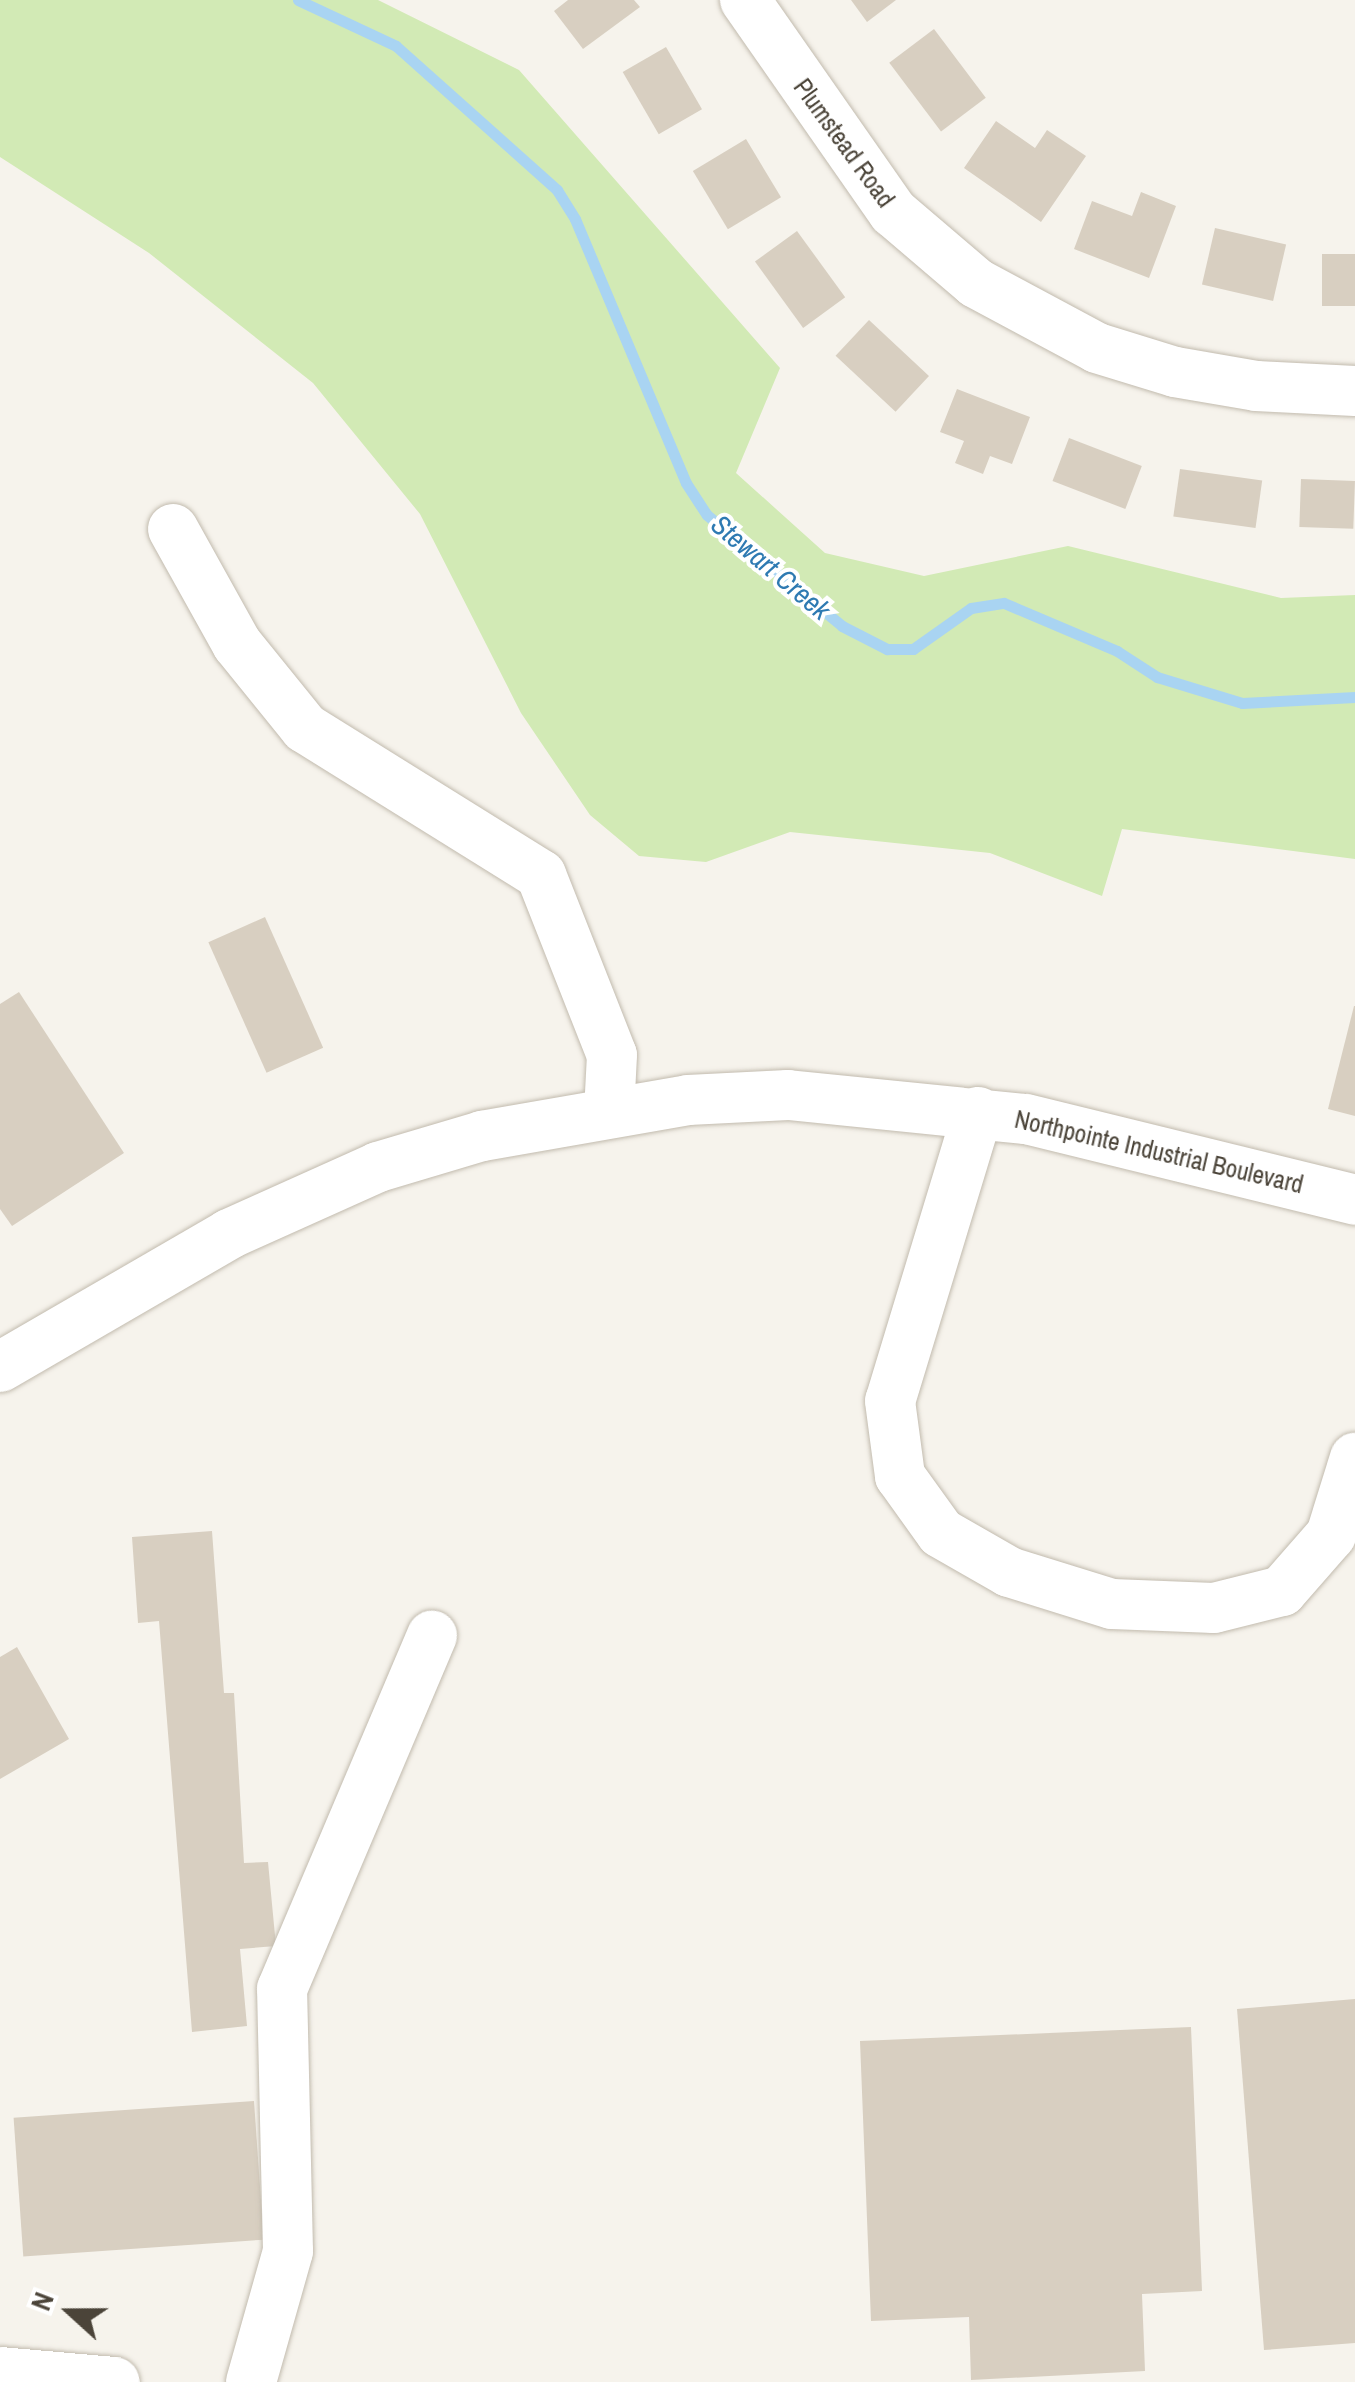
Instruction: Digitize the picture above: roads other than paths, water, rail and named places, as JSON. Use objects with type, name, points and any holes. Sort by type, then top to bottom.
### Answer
[{"type":"street","name":"Plumstead Road","points":[[744,0],[893,212],[976,283],[1097,348],[1175,372],[1256,386],[1355,391]]},
{"type":"street","points":[[173,529],[237,644],[305,728],[541,875],[612,1055],[609,1112]]},
{"type":"street","name":"Northpointe Industrial Boulevard","points":[[0,1367],[277,1210],[378,1168],[482,1136],[609,1112],[788,1095],[978,1112],[1086,1131],[1355,1200]]},
{"type":"street","points":[[978,1112],[890,1400],[900,1476],[940,1534],[1009,1572],[1112,1604],[1214,1608],[1282,1591],[1332,1535],[1355,1458]]},
{"type":"street","points":[[251,2382],[288,2251],[282,1989],[432,1635]]},
{"type":"street","points":[[0,2372],[116,2382]]},
{"type":"waterway","name":"Stewart Creek","points":[[298,0],[396,46],[557,190],[575,219],[686,483],[707,515],[842,626],[887,649],[913,649],[971,608],[1004,603],[1117,651],[1157,677],[1242,703],[1355,697]]}]
